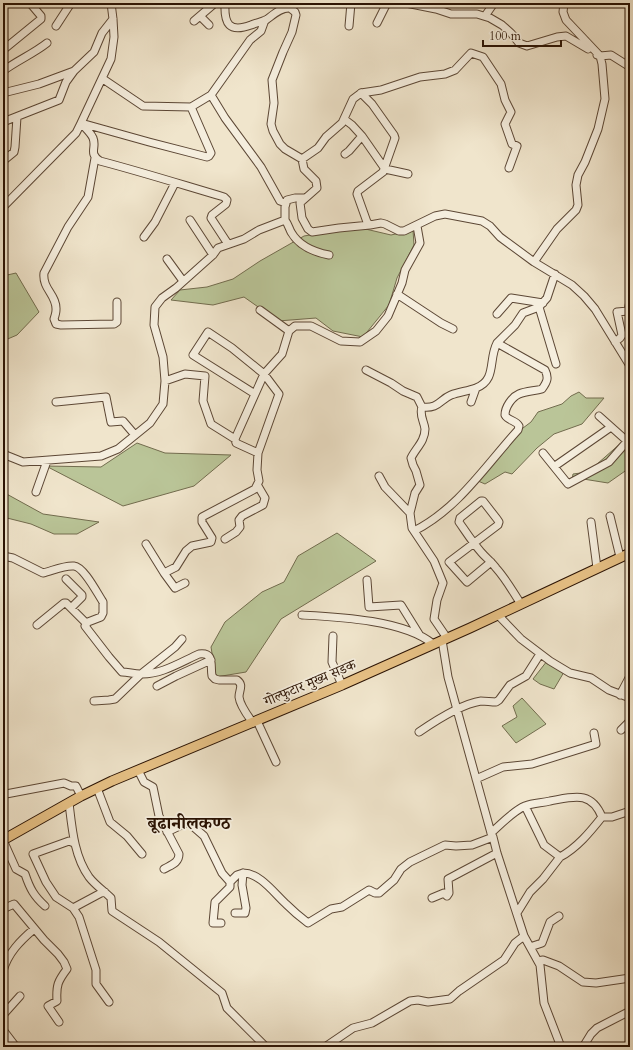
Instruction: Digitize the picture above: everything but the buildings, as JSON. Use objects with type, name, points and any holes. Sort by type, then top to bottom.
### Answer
[{"type":"main road","name":"गोल्फुटार मुख्य सडक","points":[[3,840],[97,788],[342,685],[498,615],[630,553]]},
{"type":"street","points":[[3,50],[41,19],[41,16],[30,3]]},
{"type":"street","points":[[56,26],[70,3]]},
{"type":"street","points":[[3,207],[76,133],[112,59],[114,19],[111,3]]},
{"type":"street","points":[[209,25],[197,18],[215,3]]},
{"type":"street","points":[[225,3],[226,20],[229,26],[234,28],[248,26],[265,20],[291,5],[295,12],[296,15],[290,40],[283,52],[272,80],[274,103],[271,124],[273,131],[285,150],[302,159]]},
{"type":"street","points":[[349,26],[351,3]]},
{"type":"street","points":[[377,23],[387,3]]},
{"type":"street","points":[[406,3],[437,6],[451,14],[477,14],[485,16],[502,25],[523,46],[557,37],[570,37],[600,56],[611,55],[630,67]]},
{"type":"street","points":[[485,16],[494,3]]},
{"type":"street","points":[[534,262],[557,229],[576,210],[578,205],[576,185],[578,175],[585,162],[598,129],[605,99],[600,56],[566,20],[563,12],[564,3]]},
{"type":"street","points":[[3,122],[59,100],[66,82],[74,71],[94,52],[102,33],[114,19]]},
{"type":"street","points":[[103,79],[143,106],[191,107],[211,95],[250,40],[261,31],[265,20]]},
{"type":"street","points":[[3,71],[23,57],[33,54],[47,43]]},
{"type":"street","points":[[302,159],[318,148],[326,136],[340,126],[353,99],[361,93],[381,90],[420,77],[445,74],[455,70],[471,53],[483,57],[501,84],[505,100],[511,112],[505,124],[512,144],[517,146],[509,168]]},
{"type":"street","points":[[3,93],[39,84],[74,71]]},
{"type":"street","points":[[361,93],[372,104],[395,137],[385,169],[358,191],[357,194],[367,222],[370,225]]},
{"type":"street","points":[[211,95],[224,118],[261,167],[280,201],[286,203]]},
{"type":"street","points":[[81,122],[207,157],[211,153],[191,107]]},
{"type":"street","points":[[3,161],[14,152],[17,117]]},
{"type":"street","points":[[344,119],[362,136],[385,169],[408,174]]},
{"type":"street","points":[[81,122],[93,138],[93,154],[95,158],[88,197],[68,227],[44,273],[43,281],[54,300],[56,309],[54,319],[56,324],[114,324],[118,319],[118,302]]},
{"type":"street","points":[[345,154],[362,136]]},
{"type":"street","points":[[95,158],[100,161],[224,197],[226,204],[212,215],[211,218],[228,244]]},
{"type":"street","points":[[302,159],[304,169],[316,181],[317,188],[300,203],[302,218],[308,229],[312,232],[380,223],[399,231],[408,230],[435,216],[445,214],[482,221],[490,226],[500,237],[534,262],[572,285],[584,296],[595,309],[630,366]]},
{"type":"street","points":[[144,237],[155,222],[175,183]]},
{"type":"street","points":[[304,198],[287,200],[286,220],[291,232],[299,244],[319,253],[328,255]]},
{"type":"street","points":[[190,220],[213,255]]},
{"type":"street","points":[[3,454],[23,462],[101,456],[118,449],[150,423],[163,404],[165,381],[163,357],[154,325],[154,306],[213,255],[218,248],[244,239],[259,230],[286,220]]},
{"type":"street","points":[[234,439],[264,374],[282,354],[289,331],[295,326],[311,326],[341,341],[360,342],[376,331],[388,316],[402,283],[404,270],[420,243],[417,226]]},
{"type":"street","points":[[167,259],[183,280]]},
{"type":"street","points":[[422,407],[437,406],[450,395],[476,388],[487,383],[490,375],[493,351],[523,313],[541,305],[547,298],[555,274]]},
{"type":"street","points":[[397,294],[441,323],[453,329]]},
{"type":"street","points":[[496,314],[511,298],[541,305]]},
{"type":"street","points":[[615,342],[622,335],[617,312],[628,311],[630,301]]},
{"type":"street","points":[[541,305],[556,364]]},
{"type":"street","points":[[260,310],[289,331]]},
{"type":"street","points":[[225,539],[239,529],[239,520],[242,516],[263,505],[265,501],[265,498],[258,486],[258,453],[279,394],[264,374],[232,348],[208,332],[193,355],[255,394]]},
{"type":"street","points":[[414,531],[427,524],[464,494],[518,430],[519,426],[517,422],[506,418],[506,408],[509,404],[519,394],[542,389],[547,382],[548,376],[545,370],[498,343]]},
{"type":"street","points":[[366,370],[403,391],[417,397],[422,407],[420,412],[424,435],[420,446],[411,458],[420,485],[410,513],[412,528],[434,561],[442,583],[434,619],[441,641],[448,677],[497,853],[524,936],[540,965],[544,1003],[561,1047]]},
{"type":"street","points":[[165,381],[185,374],[206,376],[202,402],[211,424],[234,439],[236,443],[258,453]]},
{"type":"street","points":[[471,402],[476,388]]},
{"type":"street","points":[[56,402],[106,397],[111,422],[123,421],[134,435]]},
{"type":"street","points":[[543,453],[568,484],[609,462],[629,439],[611,427],[599,416]]},
{"type":"street","points":[[555,466],[611,427]]},
{"type":"street","points":[[36,492],[47,460]]},
{"type":"street","points":[[379,476],[386,487],[410,513]]},
{"type":"street","points":[[164,573],[176,567],[186,551],[192,546],[211,542],[212,538],[202,522],[202,518],[258,486]]},
{"type":"street","points":[[491,562],[467,582],[449,562],[474,543],[498,525],[499,522],[483,501],[478,502],[459,520],[459,522],[474,543],[497,568],[521,604]]},
{"type":"street","points":[[610,516],[620,557]]},
{"type":"street","points":[[591,522],[596,568]]},
{"type":"street","points":[[146,544],[175,588],[185,583]]},
{"type":"street","points":[[3,556],[13,558],[43,573],[68,566],[80,568],[103,602],[104,607],[101,617],[86,623]]},
{"type":"street","points":[[66,579],[82,594],[82,597],[71,608]]},
{"type":"street","points":[[366,580],[369,607],[401,605],[418,634]]},
{"type":"street","points":[[37,625],[61,604],[66,603],[86,623],[85,626],[87,629],[122,672],[141,674],[164,670],[199,654],[209,656],[211,660],[212,676],[215,679],[237,680],[240,682],[240,704],[255,722],[276,762]]},
{"type":"street","points":[[302,615],[334,616],[376,623],[441,641]]},
{"type":"street","points":[[498,615],[521,639],[550,661],[570,673],[591,678],[620,695],[630,698]]},
{"type":"street","points":[[333,636],[332,662],[342,685]]},
{"type":"street","points":[[94,701],[116,699],[141,674],[175,647],[182,639]]},
{"type":"street","points":[[419,732],[439,718],[480,701],[496,702],[510,685],[526,676],[540,654]]},
{"type":"street","points":[[157,686],[211,660]]},
{"type":"street","points":[[620,695],[630,676]]},
{"type":"street","points":[[621,730],[630,721]]},
{"type":"street","points":[[476,779],[503,767],[532,764],[548,760],[566,752],[596,744],[594,733]]},
{"type":"street","points":[[138,770],[144,782],[153,787],[159,816],[179,854],[179,858],[176,862],[164,869]]},
{"type":"street","points":[[3,793],[6,794],[64,783],[71,786],[76,786],[81,796]]},
{"type":"street","points":[[97,788],[110,822],[127,836],[142,854]]},
{"type":"street","points":[[221,923],[213,923],[214,902],[230,886],[230,882],[237,875],[243,873],[250,873],[272,889],[285,904],[308,923],[331,909],[342,907],[369,890],[378,894],[394,880],[401,869],[410,862],[445,845],[472,845],[492,835],[512,815],[525,806],[577,796],[589,800],[599,809],[602,817]]},
{"type":"street","points":[[69,803],[74,843],[89,877],[111,898],[112,911],[160,942],[222,992],[227,1008],[266,1047]]},
{"type":"street","points":[[525,806],[544,845],[560,857]]},
{"type":"street","points":[[517,913],[530,892],[560,857],[567,854],[586,836],[602,817],[612,817],[630,811]]},
{"type":"street","points":[[167,832],[188,822],[204,836],[222,872],[230,882]]},
{"type":"street","points":[[3,840],[16,869],[25,874],[28,885],[34,896],[45,906]]},
{"type":"street","points":[[74,843],[69,841],[33,854],[51,891],[56,897],[73,908],[79,917],[96,970],[96,984],[109,1002]]},
{"type":"street","points":[[432,898],[444,893],[447,896],[449,893],[448,879],[497,853]]},
{"type":"street","points":[[235,913],[245,913],[246,908],[242,885],[243,873]]},
{"type":"street","points":[[73,908],[105,892]]},
{"type":"street","points":[[3,909],[14,904],[64,962],[67,969],[59,980],[56,988],[57,1001],[48,1006],[59,1022]]},
{"type":"street","points":[[530,947],[542,943],[550,922],[559,916]]},
{"type":"street","points":[[3,971],[6,961],[19,942],[34,929]]},
{"type":"street","points":[[325,1047],[353,1028],[372,1023],[410,1001],[418,1000],[428,1002],[450,999],[459,991],[504,960],[515,943],[524,936]]},
{"type":"street","points":[[538,961],[543,960],[559,966],[582,982],[596,983],[630,978]]},
{"type":"street","points":[[3,1014],[20,996]]},
{"type":"street","points":[[583,1047],[591,1034],[597,1028],[630,1011]]},
{"type":"street","points":[[3,1030],[16,1047]]},
{"type":"green space","points":[[357,227],[391,235],[413,230],[414,245],[397,278],[389,305],[363,337],[333,331],[316,318],[278,321],[244,297],[213,305],[171,300],[180,290],[207,287],[233,279],[260,261],[304,236]]},
{"type":"green space","points":[[16,273],[39,312],[17,335],[3,341],[3,276]]},
{"type":"green space","points":[[579,392],[586,398],[604,398],[582,424],[554,434],[537,448],[512,474],[505,472],[485,484],[478,481],[502,450],[509,446],[508,443],[519,431],[531,422],[538,412],[562,404],[571,396]]},
{"type":"green space","points":[[630,435],[630,473],[628,469],[608,483],[577,478],[572,480],[573,474],[588,472]]},
{"type":"green space","points":[[137,443],[165,453],[231,455],[194,486],[123,506],[46,466],[101,467]]},
{"type":"green space","points":[[3,492],[43,514],[99,522],[77,534],[54,534],[31,524],[3,517]]},
{"type":"green space","points":[[337,533],[376,561],[281,619],[246,672],[216,677],[211,647],[225,622],[262,592],[284,582],[298,556]]},
{"type":"green space","points":[[547,661],[564,672],[554,689],[540,684],[533,679]]},
{"type":"green space","points":[[522,698],[546,724],[516,743],[502,726],[517,717],[513,706]]},
{"type":"district","name":"बूढानीलकण्ठ","points":[[189,823]]}]
